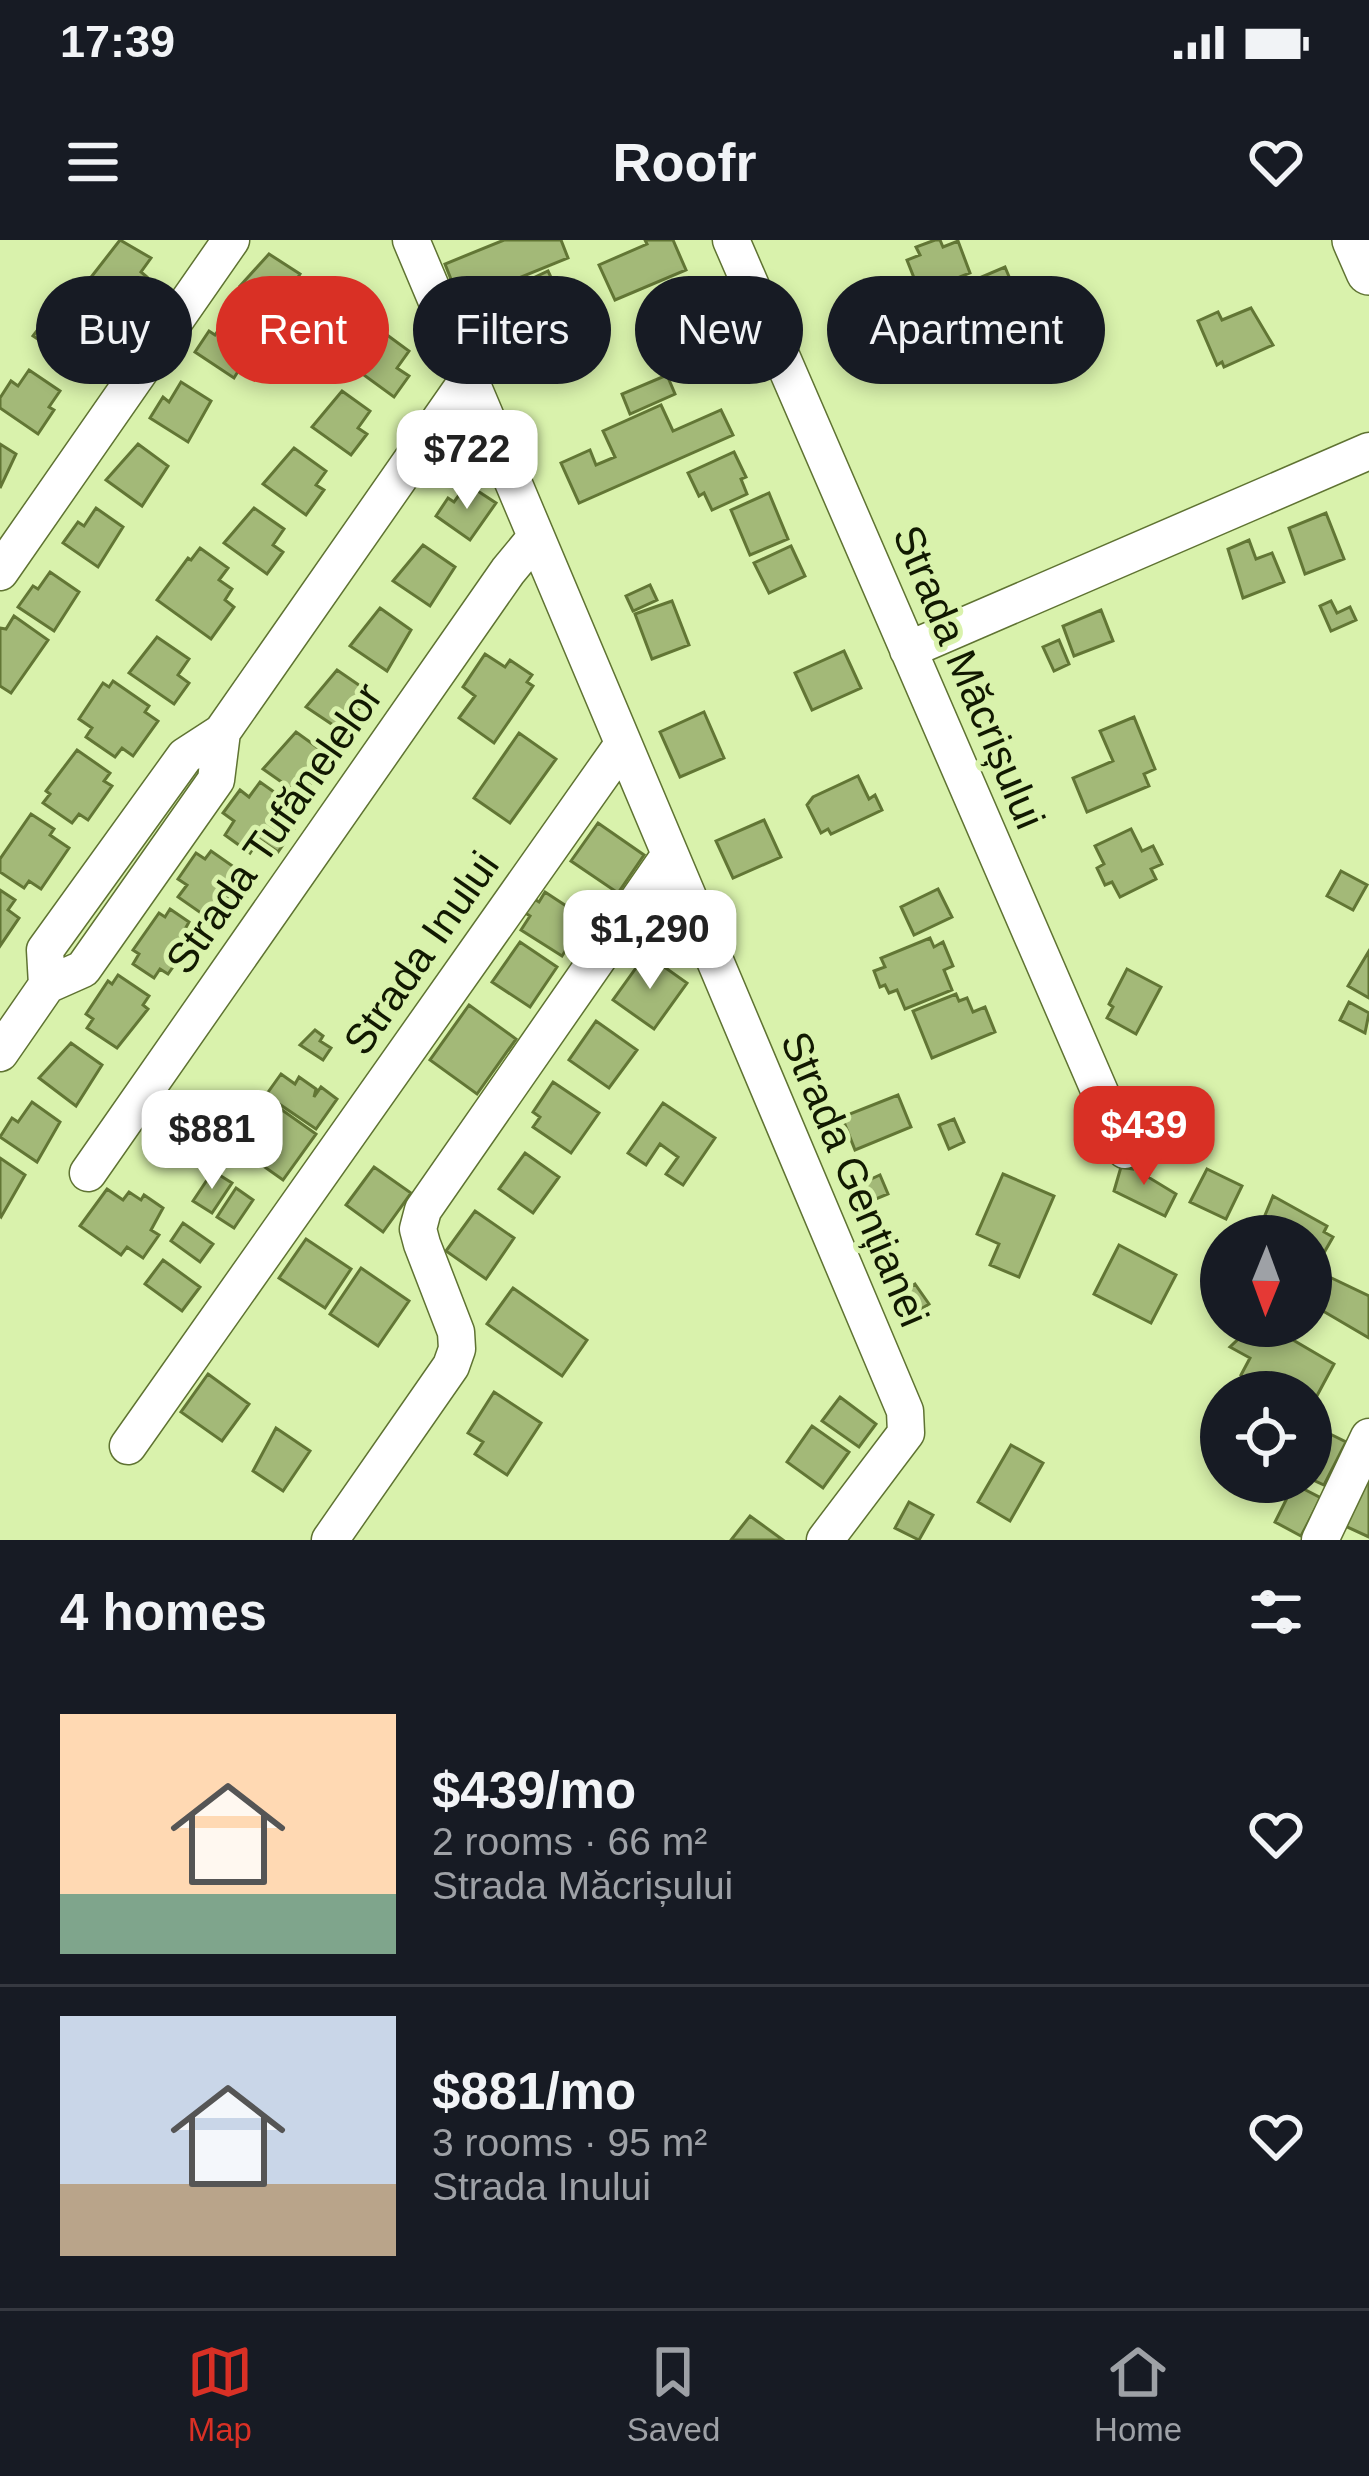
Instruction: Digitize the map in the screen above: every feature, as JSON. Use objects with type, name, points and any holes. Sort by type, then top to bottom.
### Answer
[{"type":"main road","points":[[1355,240],[1369,272]]},
{"type":"street","points":[[0,572],[231,240]]},
{"type":"street","name":"Strada Gențianei","points":[[411,240],[426,276]]},
{"type":"street","name":"Strada Măcrișului","points":[[731,240],[1125,1150]]},
{"type":"street","points":[[0,1053],[46,986],[45,950],[184,757],[222,732],[465,384]]},
{"type":"street","name":"Strada Gențianei","points":[[472,384],[908,1424],[900,1443],[824,1540]]},
{"type":"street","points":[[908,650],[1369,451]]},
{"type":"street","name":"Strada Tufănelelor","points":[[88,1173],[536,537]]},
{"type":"street","name":"Strada Inului","points":[[128,1447],[621,747]]},
{"type":"street","points":[[330,1540],[451,1366],[457,1349],[456,1331],[418,1229],[423,1210],[669,856]]},
{"type":"street","points":[[1320,1540],[1369,1437]]},
{"type":"building","points":[[120,240],[151,258],[141,272],[146,276],[92,276]]},
{"type":"building","points":[[504,240],[561,240],[568,258],[524,276],[450,276],[445,264]]},
{"type":"building","points":[[645,240],[673,240],[686,270],[672,276],[635,276],[635,292],[615,300],[611,276],[604,276],[599,265],[647,244]]},
{"type":"building","points":[[935,240],[943,247],[958,241],[970,273],[913,276],[907,260],[920,255],[916,247]]},
{"type":"building","points":[[269,254],[300,274],[299,276],[249,276]]},
{"type":"building","points":[[1005,267],[1009,276],[984,276]]},
{"type":"building","points":[[1251,308],[1273,345],[1224,367],[1222,362],[1217,365],[1198,321],[1218,312],[1222,320]]},
{"type":"building","points":[[209,331],[215,335],[216,366],[195,352]]},
{"type":"building","points":[[389,336],[409,351],[397,368],[409,376],[394,397],[376,384],[389,384]]},
{"type":"building","points":[[29,370],[36,375],[36,384],[50,384],[60,391],[38,434],[0,408],[0,398],[11,381],[18,386]]},
{"type":"building","points":[[180,384],[211,401],[188,442],[150,418],[163,397],[169,402]]},
{"type":"building","points":[[646,384],[671,384],[675,394],[630,414],[622,394]]},
{"type":"building","points":[[342,391],[370,411],[358,428],[367,434],[351,455],[312,427]]},
{"type":"building","points":[[661,405],[673,431],[721,410],[733,435],[579,503],[561,463],[590,450],[596,465],[615,457],[603,431]]},
{"type":"building","points":[[0,444],[16,454],[0,488]]},
{"type":"building","points":[[138,444],[168,466],[142,506],[106,480]]},
{"type":"building","points":[[294,448],[326,471],[316,485],[324,490],[306,515],[263,484]]},
{"type":"building","points":[[734,452],[746,477],[741,479],[747,494],[712,510],[688,473]]},
{"type":"building","points":[[467,484],[496,503],[470,540],[436,516],[448,498],[454,502]]},
{"type":"building","points":[[769,493],[788,539],[750,555],[731,510]]},
{"type":"building","points":[[96,508],[123,527],[98,567],[63,543],[78,522],[84,526]]},
{"type":"building","points":[[254,508],[284,529],[273,545],[283,552],[267,574],[224,543]]},
{"type":"building","points":[[1326,513],[1344,559],[1305,574],[1289,528]]},
{"type":"building","points":[[1249,540],[1256,559],[1272,553],[1284,582],[1243,598],[1228,549]]},
{"type":"building","points":[[423,545],[455,567],[430,606],[393,581]]},
{"type":"building","points":[[791,546],[805,576],[769,593],[754,563]]},
{"type":"building","points":[[200,548],[228,568],[219,580],[232,589],[225,600],[234,607],[211,639],[157,600]]},
{"type":"building","points":[[50,572],[79,592],[54,631],[18,607]]},
{"type":"building","points":[[650,585],[657,600],[633,611],[626,596]]},
{"type":"building","points":[[672,601],[689,645],[652,659],[635,614]]},
{"type":"building","points":[[1331,601],[1337,613],[1350,607],[1356,620],[1331,631],[1320,606]]},
{"type":"building","points":[[380,608],[411,630],[387,671],[350,646]]},
{"type":"building","points":[[1101,610],[1113,641],[1074,656],[1063,626]]},
{"type":"building","points":[[14,616],[48,640],[11,693],[0,686],[0,628],[6,629]]},
{"type":"building","points":[[157,637],[189,659],[178,675],[189,683],[174,704],[129,673]]},
{"type":"building","points":[[1059,640],[1069,664],[1054,671],[1043,647]]},
{"type":"building","points":[[844,651],[861,688],[812,710],[795,673]]},
{"type":"building","points":[[485,654],[505,667],[510,660],[532,675],[527,682],[533,686],[494,743],[459,718],[475,696],[463,687]]},
{"type":"building","points":[[337,670],[369,692],[345,733],[306,707]]},
{"type":"building","points":[[113,681],[149,706],[145,712],[158,721],[133,756],[122,748],[115,757],[86,737],[92,728],[79,719],[103,683],[109,687]]},
{"type":"building","points":[[704,712],[724,758],[680,777],[660,732]]},
{"type":"building","points":[[1134,717],[1155,769],[1144,774],[1149,786],[1087,812],[1073,778],[1113,761],[1100,731]]},
{"type":"building","points":[[296,732],[328,755],[303,797],[263,769]]},
{"type":"building","points":[[519,733],[556,759],[510,823],[474,798]]},
{"type":"building","points":[[77,750],[110,773],[104,781],[112,786],[88,820],[79,814],[72,823],[43,803],[50,794],[46,791]]},
{"type":"building","points":[[858,776],[869,799],[875,795],[882,810],[831,834],[828,829],[821,833],[807,805],[813,797]]},
{"type":"building","points":[[260,782],[288,802],[278,817],[294,829],[278,852],[259,839],[250,853],[225,835],[234,821],[223,813],[240,790],[249,797]]},
{"type":"building","points":[[31,814],[54,829],[50,835],[69,848],[41,889],[29,881],[24,888],[0,872],[0,859]]},
{"type":"building","points":[[764,820],[781,857],[733,878],[716,841]]},
{"type":"building","points":[[598,823],[644,855],[618,893],[571,861]]},
{"type":"building","points":[[1131,829],[1142,851],[1153,846],[1162,864],[1151,869],[1156,879],[1120,897],[1112,882],[1105,885],[1097,868],[1104,864],[1095,846]]},
{"type":"building","points":[[211,851],[244,874],[211,920],[178,897],[187,885],[178,879],[196,853],[205,859]]},
{"type":"building","points":[[1341,871],[1367,885],[1353,910],[1327,896]]},
{"type":"building","points":[[938,889],[952,917],[914,935],[901,907]]},
{"type":"building","points":[[0,890],[15,900],[8,910],[19,918],[0,946]]},
{"type":"building","points":[[545,892],[586,919],[562,956],[521,930],[530,916],[519,909],[528,895],[539,902]]},
{"type":"building","points":[[170,909],[189,922],[184,931],[194,937],[168,974],[160,969],[154,978],[133,964],[139,954],[133,950],[159,913],[165,917]]},
{"type":"building","points":[[930,938],[934,947],[943,942],[953,966],[944,970],[952,990],[905,1009],[897,990],[889,993],[885,985],[880,987],[874,971],[885,967],[881,958]]},
{"type":"building","points":[[520,942],[557,967],[530,1007],[492,982]]},
{"type":"building","points":[[1369,951],[1369,998],[1348,986]]},
{"type":"building","points":[[646,954],[687,983],[654,1029],[613,1000]]},
{"type":"building","points":[[1127,969],[1161,987],[1136,1034],[1107,1018]]},
{"type":"building","points":[[118,975],[149,996],[143,1005],[148,1009],[117,1048],[87,1028],[93,1019],[86,1014],[108,981],[112,984]]},
{"type":"building","points":[[956,994],[959,1001],[967,998],[973,1012],[985,1007],[995,1032],[932,1058],[913,1011]]},
{"type":"building","points":[[1349,1002],[1369,1013],[1365,1033],[1340,1020]]},
{"type":"building","points":[[469,1005],[516,1039],[477,1094],[430,1060]]},
{"type":"building","points":[[596,1021],[637,1050],[609,1088],[569,1060]]},
{"type":"building","points":[[315,1030],[331,1048],[323,1060],[300,1045]]},
{"type":"building","points":[[71,1043],[102,1065],[76,1106],[39,1078]]},
{"type":"building","points":[[281,1074],[295,1084],[299,1077],[316,1089],[314,1097],[321,1087],[337,1099],[316,1129],[266,1095]]},
{"type":"building","points":[[553,1082],[599,1113],[571,1153],[533,1127],[540,1117],[533,1112]]},
{"type":"building","points":[[898,1095],[911,1127],[855,1150],[842,1117]]},
{"type":"building","points":[[268,1100],[316,1134],[283,1180],[235,1146]]},
{"type":"building","points":[[32,1102],[60,1122],[37,1162],[0,1137],[12,1118],[18,1122]]},
{"type":"building","points":[[663,1103],[715,1138],[683,1185],[666,1174],[678,1157],[660,1144],[646,1165],[628,1153]]},
{"type":"building","points":[[954,1119],[964,1142],[949,1149],[939,1125]]},
{"type":"building","points":[[525,1153],[559,1177],[533,1213],[499,1189]]},
{"type":"building","points":[[0,1158],[25,1175],[1,1217],[0,1216]]},
{"type":"building","points":[[1137,1160],[1152,1167],[1148,1177],[1176,1194],[1165,1216],[1114,1191],[1121,1167],[1133,1169]]},
{"type":"building","points":[[374,1167],[411,1193],[383,1232],[346,1205]]},
{"type":"building","points":[[1207,1169],[1242,1186],[1228,1215],[1190,1202]]},
{"type":"building","points":[[213,1171],[232,1183],[212,1213],[193,1201]]},
{"type":"building","points":[[1003,1174],[1054,1196],[1019,1277],[990,1265],[999,1244],[977,1234]]},
{"type":"building","points":[[880,1175],[888,1194],[854,1208],[847,1190]]},
{"type":"building","points":[[236,1188],[253,1200],[234,1228],[217,1217]]},
{"type":"building","points":[[107,1189],[123,1200],[129,1192],[141,1200],[144,1195],[163,1208],[151,1230],[159,1235],[143,1258],[127,1247],[121,1255],[80,1226]]},
{"type":"building","points":[[1273,1196],[1307,1215],[1265,1215]]},
{"type":"building","points":[[475,1211],[514,1238],[486,1279],[446,1251]]},
{"type":"building","points":[[183,1223],[213,1244],[200,1262],[171,1241]]},
{"type":"building","points":[[306,1239],[351,1269],[325,1308],[279,1278]]},
{"type":"building","points":[[1119,1245],[1176,1275],[1151,1323],[1094,1294]]},
{"type":"building","points":[[163,1260],[200,1287],[182,1311],[145,1284]]},
{"type":"building","points":[[361,1268],[409,1301],[378,1346],[330,1314]]},
{"type":"building","points":[[1332,1278],[1369,1296],[1369,1338],[1332,1316]]},
{"type":"building","points":[[915,1284],[929,1304],[905,1319],[892,1299]]},
{"type":"building","points":[[513,1288],[587,1340],[562,1376],[487,1324]]},
{"type":"building","points":[[1230,1347],[1305,1347],[1334,1364],[1330,1371],[1243,1371],[1250,1358]]},
{"type":"building","points":[[208,1374],[249,1404],[222,1441],[181,1412]]},
{"type":"building","points":[[494,1392],[541,1423],[507,1475],[475,1454],[483,1442],[468,1433]]},
{"type":"building","points":[[840,1397],[876,1424],[859,1447],[822,1421]]},
{"type":"building","points":[[812,1426],[849,1452],[823,1488],[787,1462]]},
{"type":"building","points":[[276,1428],[310,1451],[283,1491],[253,1471]]},
{"type":"building","points":[[1332,1435],[1346,1442],[1332,1469]]},
{"type":"building","points":[[1011,1445],[1043,1463],[1010,1521],[978,1502]]},
{"type":"building","points":[[1366,1478],[1369,1480],[1369,1537],[1343,1525]]},
{"type":"building","points":[[909,1502],[933,1515],[919,1540],[895,1528]]},
{"type":"building","points":[[1284,1503],[1318,1503],[1301,1536],[1275,1522]]},
{"type":"building","points":[[750,1516],[783,1540],[731,1540]]}]
